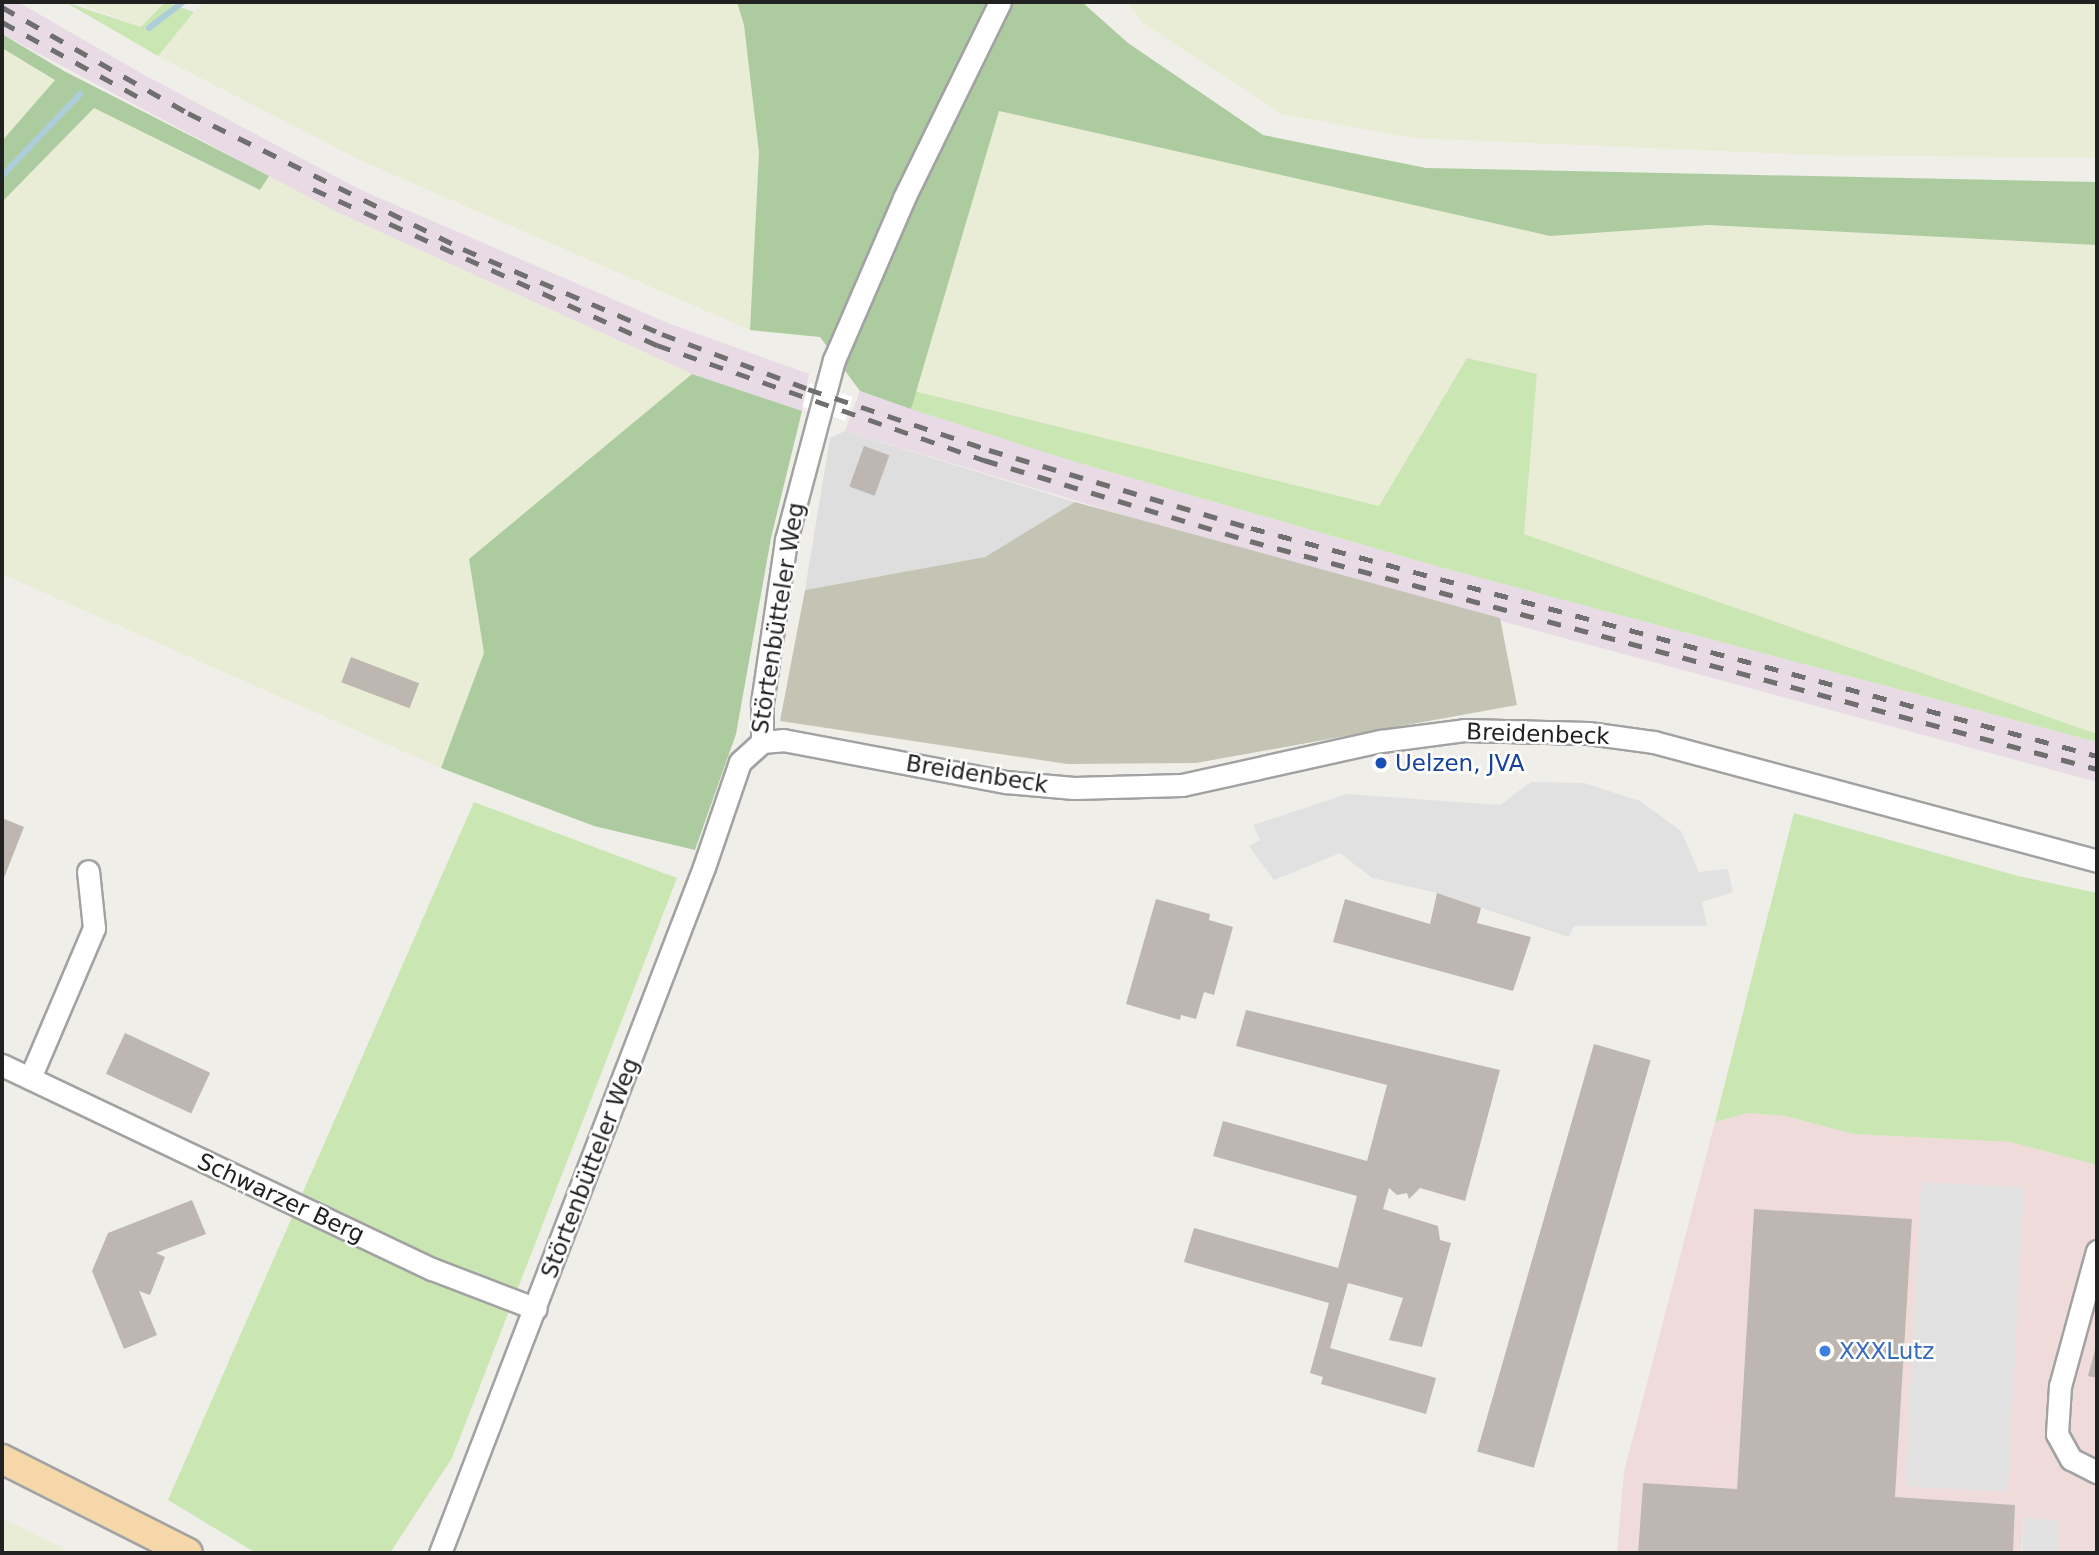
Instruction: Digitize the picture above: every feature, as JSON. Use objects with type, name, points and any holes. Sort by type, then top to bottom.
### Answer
[{"type":"main road","points":[[2,1459],[188,1553]]},
{"type":"street","name":"Störtenbütteler Weg","points":[[440,1553],[536,1309],[740,762],[762,742],[762,703],[786,540],[834,360],[904,198],[1000,2]]},
{"type":"street","name":"Breidenbeck","points":[[762,742],[783,740],[1006,782],[1074,788],[1182,785],[1381,741],[1464,730],[1588,733],[1654,742],[2097,861]]},
{"type":"street","points":[[30,1078],[94,928],[88,871]]},
{"type":"street","name":"Schwarzer Berg","points":[[2,1065],[432,1269],[536,1309]]},
{"type":"street","points":[[2097,1251],[2060,1386],[2057,1434],[2071,1459],[2097,1472]]},
{"type":"street","name":"Störtenbütteler Weg","points":[[425,1553],[474,1471]]},
{"type":"shaded area","points":[[2,2],[18,2],[148,77],[361,190],[668,323],[809,374],[802,411],[692,374],[336,212],[2,34]]},
{"type":"shaded area","points":[[75,2],[165,2],[141,27]]},
{"type":"shaded area","points":[[203,2],[737,2],[744,25],[759,153],[750,330],[362,161],[158,56]]},
{"type":"shaded area","points":[[1127,2],[2097,2],[2097,158],[1813,155],[1412,138],[1282,114],[1144,24]]},
{"type":"shaded area","points":[[2,48],[56,80],[2,141]]},
{"type":"shaded area","points":[[94,108],[259,190],[269,176],[336,212],[692,374],[469,559],[484,653],[441,768],[2,574],[2,202]]},
{"type":"shaded area","points":[[998,111],[1550,236],[1709,225],[2097,245],[2097,734],[1524,534],[1537,375],[1467,358],[1379,506],[914,391]]},
{"type":"shaded area","points":[[860,391],[1069,460],[1443,568],[2097,742],[2097,782],[1246,552],[845,431]]},
{"type":"shaded area","points":[[845,431],[1075,502],[985,557],[805,590],[830,438]]},
{"type":"shaded area","points":[[1075,502],[1500,618],[1517,705],[1196,763],[1067,764],[780,721],[805,590],[985,557]]},
{"type":"shaded area","points":[[1531,782],[1584,783],[1640,801],[1681,831],[1699,872],[1728,869],[1733,892],[1702,902],[1707,926],[1574,926],[1569,937],[1437,893],[1372,878],[1340,853],[1274,880],[1249,846],[1260,840],[1253,825],[1347,794],[1500,805]]},
{"type":"shaded area","points":[[1748,1113],[1785,1116],[1853,1134],[2010,1142],[2097,1165],[2097,1553],[2057,1553],[2059,1521],[2024,1518],[2021,1553],[2013,1553],[2015,1505],[1895,1497],[1912,1219],[1754,1209],[1737,1489],[1643,1483],[1638,1553],[1617,1553],[1624,1472],[1715,1122]]},
{"type":"shaded area","points":[[1921,1182],[2024,1187],[2008,1492],[1905,1487]]},
{"type":"shaded area","points":[[2,1518],[73,1553],[2,1553]]},
{"type":"shaded area","points":[[2024,1518],[2059,1520],[2057,1553],[2022,1553]]},
{"type":"green space","points":[[65,2],[141,27],[165,2],[194,12],[158,56]]},
{"type":"green space","points":[[737,2],[1082,2],[1128,43],[1263,135],[1426,168],[2097,182],[2097,245],[1709,225],[1550,236],[999,111],[911,409],[860,391],[820,337],[750,330],[759,153],[744,25]]},
{"type":"green space","points":[[2,34],[64,71],[269,176],[260,190],[94,108],[2,202],[2,141],[55,80],[2,48]]},
{"type":"green space","points":[[1467,358],[1537,374],[1524,534],[2097,734],[2097,742],[1443,568],[1069,460],[911,409],[914,391],[1379,506]]},
{"type":"green space","points":[[692,374],[802,411],[771,538],[736,734],[695,850],[594,826],[441,768],[484,653],[469,559]]},
{"type":"green space","points":[[474,802],[677,878],[452,1458],[390,1553],[256,1553],[168,1500]]},
{"type":"green space","points":[[1794,813],[2018,876],[2097,893],[2097,1165],[2010,1142],[1853,1134],[1785,1116],[1748,1113],[1715,1122]]},
{"type":"pier","points":[[810,383],[853,397],[845,421],[802,407]]},
{"type":"building","points":[[864,446],[889,455],[875,496],[849,486]]},
{"type":"building","points":[[351,657],[419,683],[409,708],[341,682]]},
{"type":"building","points":[[2,818],[24,827],[2,883]]},
{"type":"building","points":[[1437,893],[1481,908],[1477,923],[1531,937],[1513,991],[1333,942],[1345,899],[1430,924]]},
{"type":"building","points":[[1156,899],[1210,914],[1209,920],[1233,927],[1214,995],[1204,992],[1196,1019],[1181,1015],[1180,1020],[1126,1004]]},
{"type":"building","points":[[1246,1010],[1500,1070],[1465,1201],[1420,1188],[1409,1199],[1407,1193],[1397,1195],[1389,1188],[1383,1209],[1438,1226],[1440,1240],[1451,1243],[1422,1347],[1389,1340],[1403,1298],[1348,1283],[1330,1348],[1436,1378],[1426,1414],[1321,1384],[1323,1377],[1310,1373],[1329,1303],[1184,1262],[1194,1228],[1338,1268],[1357,1196],[1213,1156],[1223,1121],[1367,1161],[1387,1085],[1236,1046]]},
{"type":"building","points":[[125,1033],[210,1073],[191,1114],[106,1074]]},
{"type":"building","points":[[1594,1044],[1651,1060],[1534,1468],[1477,1452]]},
{"type":"building","points":[[192,1200],[206,1234],[156,1253],[165,1257],[150,1295],[139,1291],[157,1335],[124,1349],[92,1271],[108,1233]]},
{"type":"building","name":"XXXLutz","points":[[1754,1209],[1912,1219],[1895,1497],[2015,1505],[2013,1553],[1638,1553],[1643,1483],[1737,1489]]},
{"type":"building","points":[[2097,1346],[2097,1378],[2088,1376]]},
{"type":"waterway","points":[[149,28],[183,2]]},
{"type":"waterway","points":[[2,176],[80,94]]},
{"type":"railway","points":[[2,7],[188,113],[463,249],[662,334],[808,389],[989,450],[1251,528],[2097,756]]},
{"type":"railway","points":[[2,22],[140,98]]},
{"type":"railway","points":[[313,189],[657,345],[984,460],[1250,541],[2097,769]]},
{"type":"place","name":"Uelzen, JVA","points":[[1381,763]]},
{"type":"place","name":"XXXLutz","points":[[1825,1351]]}]
